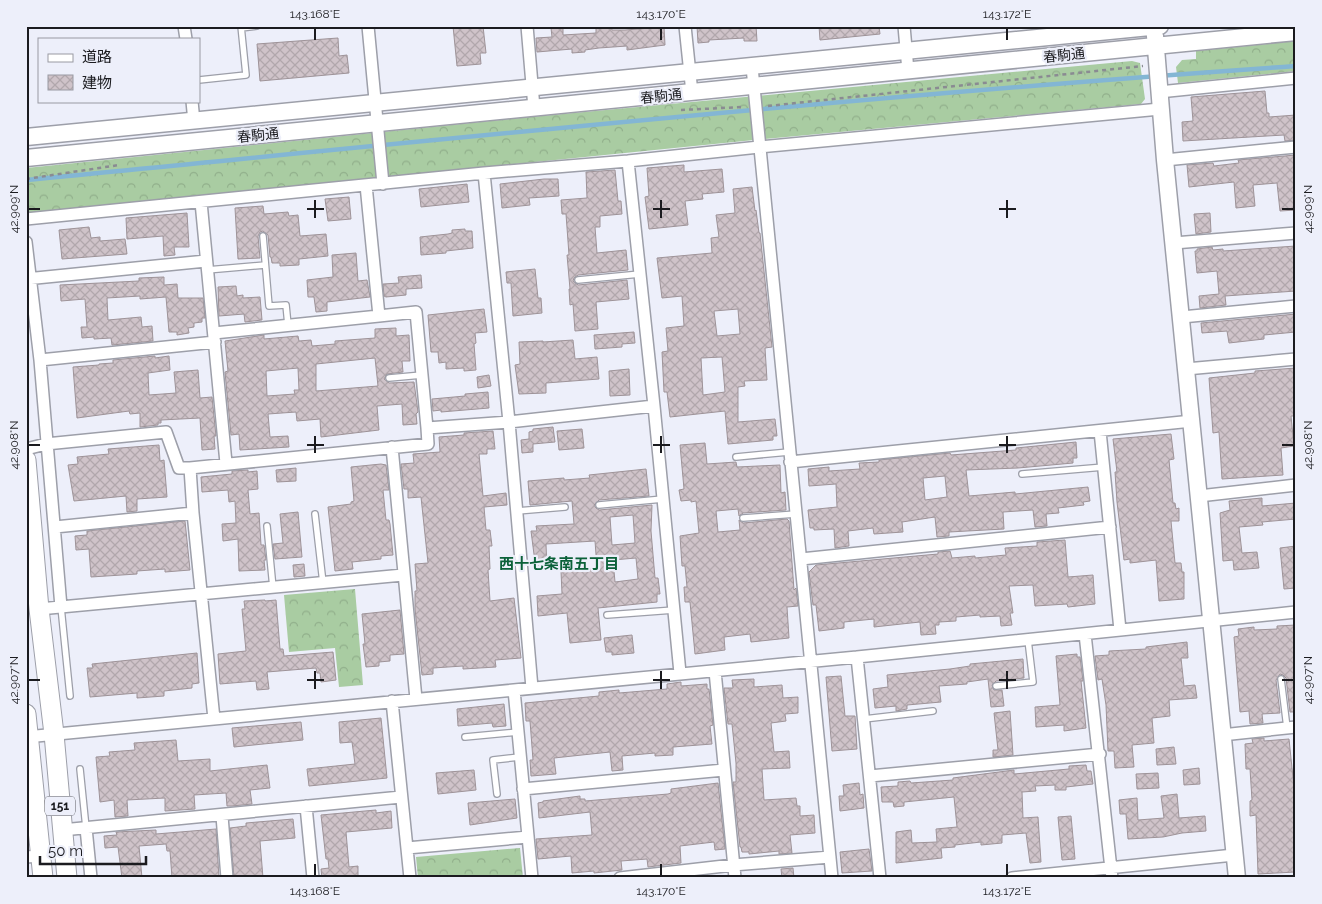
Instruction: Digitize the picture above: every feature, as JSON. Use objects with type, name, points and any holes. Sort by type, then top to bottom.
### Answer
[{"type":"main road","name":"151","points":[[26,460],[39,609],[54,734],[67,878]]},
{"type":"main road","name":"151","points":[[26,714],[33,856],[43,878]]},
{"type":"street","points":[[368,26],[383,184]]},
{"type":"street","points":[[527,26],[534,108]]},
{"type":"street","points":[[686,26],[692,92]]},
{"type":"street","points":[[904,26],[908,71]]},
{"type":"street","name":"春駒通","points":[[26,137],[1160,26]]},
{"type":"street","points":[[1154,27],[1165,160],[1237,878]]},
{"type":"street","name":"春駒通","points":[[26,158],[1296,32]]},
{"type":"street","points":[[752,67],[832,878]]},
{"type":"street","points":[[1159,92],[1296,78]]},
{"type":"street","points":[[192,102],[194,122]]},
{"type":"street","points":[[26,219],[1160,108]]},
{"type":"street","points":[[1165,160],[1296,147]]},
{"type":"street","points":[[628,161],[680,673]]},
{"type":"street","points":[[484,173],[509,422],[532,688]]},
{"type":"street","points":[[366,185],[379,316]]},
{"type":"street","points":[[200,202],[226,463]]},
{"type":"street","points":[[1174,243],[1296,232]]},
{"type":"street","points":[[26,242],[28,278],[40,360],[61,607]]},
{"type":"street","points":[[28,278],[206,266]]},
{"type":"street","points":[[1182,317],[1296,306]]},
{"type":"street","points":[[26,450],[46,444],[166,432],[179,468],[190,468],[428,444],[416,312],[288,325],[214,337],[40,360]]},
{"type":"street","points":[[1186,370],[1296,359]]},
{"type":"street","points":[[427,428],[509,422],[654,406]]},
{"type":"street","points":[[790,457],[1100,431],[1192,421]]},
{"type":"street","points":[[1100,431],[1120,630]]},
{"type":"street","points":[[392,447],[416,699]]},
{"type":"street","points":[[190,468],[214,719]]},
{"type":"street","points":[[1199,496],[1296,485]]},
{"type":"street","points":[[55,527],[193,513]]},
{"type":"street","points":[[801,559],[1110,527]]},
{"type":"street","points":[[39,609],[403,575]]},
{"type":"street","points":[[27,737],[715,671],[1296,612]]},
{"type":"street","points":[[1085,634],[1112,873]]},
{"type":"street","points":[[857,657],[880,878]]},
{"type":"street","points":[[715,671],[734,878]]},
{"type":"street","points":[[514,690],[532,878]]},
{"type":"street","points":[[392,701],[410,878]]},
{"type":"street","points":[[1222,735],[1291,728]]},
{"type":"street","points":[[870,776],[1100,754]]},
{"type":"street","points":[[523,789],[724,770]]},
{"type":"street","points":[[62,830],[222,816],[401,797]]},
{"type":"street","points":[[306,806],[313,878]]},
{"type":"street","points":[[222,816],[227,878]]},
{"type":"street","points":[[86,828],[91,878]]},
{"type":"street","points":[[407,848],[528,837]]},
{"type":"street","points":[[1012,878],[1112,873],[1234,855]]},
{"type":"street","points":[[620,878],[733,865],[830,857]]},
{"type":"lane","points":[[200,80],[246,75],[241,27],[257,26]]},
{"type":"lane","points":[[263,236],[269,306],[286,305],[288,325]]},
{"type":"lane","points":[[206,266],[265,265]]},
{"type":"lane","points":[[578,280],[640,274]]},
{"type":"lane","points":[[389,378],[422,375]]},
{"type":"lane","points":[[736,457],[790,457]]},
{"type":"lane","points":[[1022,474],[1104,467]]},
{"type":"lane","points":[[600,505],[663,499]]},
{"type":"lane","points":[[517,511],[565,507]]},
{"type":"lane","points":[[315,514],[323,583]]},
{"type":"lane","points":[[743,518],[796,514]]},
{"type":"lane","points":[[267,526],[273,588]]},
{"type":"lane","points":[[61,607],[70,696]]},
{"type":"lane","points":[[607,615],[674,610]]},
{"type":"lane","points":[[996,686],[1033,682],[1028,640]]},
{"type":"lane","points":[[1281,679],[1291,728]]},
{"type":"lane","points":[[864,719],[933,711]]},
{"type":"lane","points":[[465,737],[518,732]]},
{"type":"lane","points":[[497,794],[493,760],[520,757]]},
{"type":"lane","points":[[80,769],[86,828]]},
{"type":"path","points":[[756,107],[1157,64]]},
{"type":"green space","points":[[1296,41],[1296,71],[1178,83],[1176,67],[1182,60],[1196,59],[1196,51]]},
{"type":"green space","points":[[1132,61],[1140,63],[1145,99],[1141,104],[754,140],[26,213],[26,168],[520,118]]},
{"type":"green space","points":[[355,589],[363,685],[339,687],[335,648],[289,652],[284,595]]},
{"type":"green space","points":[[520,848],[523,878],[418,878],[416,857]]},
{"type":"building","points":[[453,26],[483,26],[486,53],[480,53],[481,64],[457,66]]},
{"type":"building","points":[[596,26],[611,26],[612,30],[664,27],[665,45],[627,50],[627,46],[599,48],[572,53],[572,49],[537,52],[536,38],[552,37],[551,28],[563,28],[563,35],[596,33]]},
{"type":"building","points":[[697,26],[756,26],[757,41],[744,41],[744,38],[709,40],[709,42],[698,43]]},
{"type":"building","points":[[819,26],[879,26],[880,34],[820,40]]},
{"type":"building","points":[[338,38],[339,56],[347,55],[349,73],[260,81],[257,44]]},
{"type":"building","points":[[1265,91],[1269,117],[1296,115],[1296,140],[1285,141],[1284,135],[1183,141],[1182,122],[1193,121],[1191,97]]},
{"type":"building","points":[[1296,155],[1296,210],[1280,211],[1277,183],[1253,185],[1255,206],[1236,208],[1234,182],[1189,187],[1187,165],[1213,163],[1214,166],[1239,163],[1238,160]]},
{"type":"building","points":[[684,165],[684,172],[722,169],[724,192],[702,194],[703,199],[685,201],[688,225],[649,229],[645,197],[649,196],[647,168]]},
{"type":"building","points":[[615,170],[618,201],[621,201],[622,214],[600,216],[600,227],[595,227],[597,253],[626,250],[628,270],[578,275],[573,281],[578,285],[627,280],[629,299],[596,302],[598,329],[575,331],[573,304],[570,305],[566,214],[562,214],[561,200],[587,198],[586,172]]},
{"type":"building","points":[[558,179],[559,196],[529,198],[530,205],[502,208],[500,184]]},
{"type":"building","points":[[467,184],[469,202],[421,207],[419,189]]},
{"type":"building","points":[[752,187],[760,233],[772,347],[765,348],[767,380],[744,381],[745,386],[738,387],[738,422],[775,419],[777,436],[773,436],[773,440],[728,444],[725,411],[670,417],[667,392],[664,392],[662,352],[668,351],[666,328],[684,326],[682,296],[662,298],[657,258],[712,253],[711,238],[719,237],[716,215],[735,213],[733,189]],"holes":[[[738,309],[740,334],[717,336],[714,311]],[[722,357],[725,392],[703,395],[701,358]]]},
{"type":"building","points":[[349,197],[351,219],[328,221],[325,199]]},
{"type":"building","points":[[263,206],[264,214],[288,212],[289,216],[298,215],[300,236],[326,234],[328,256],[299,259],[299,265],[280,266],[280,263],[272,263],[268,235],[263,231],[258,236],[260,258],[238,259],[235,208]]},
{"type":"building","points":[[187,213],[189,247],[174,247],[175,255],[164,256],[163,236],[127,239],[126,218]]},
{"type":"building","points":[[1210,213],[1211,232],[1196,234],[1194,214]]},
{"type":"building","points":[[89,227],[91,238],[100,237],[100,241],[125,239],[127,254],[62,259],[59,230]]},
{"type":"building","points":[[465,229],[465,231],[472,231],[473,248],[421,255],[420,237],[448,234],[452,233],[452,230]]},
{"type":"building","points":[[1296,246],[1296,291],[1225,296],[1226,305],[1200,308],[1199,296],[1219,294],[1217,271],[1197,273],[1195,251],[1197,249],[1212,247],[1213,250],[1223,249],[1223,251]]},
{"type":"building","points":[[356,253],[358,281],[367,280],[370,297],[327,302],[327,311],[316,312],[314,297],[308,297],[307,280],[333,277],[332,255]]},
{"type":"building","points":[[535,269],[538,298],[541,298],[542,313],[513,316],[511,283],[507,283],[506,272]]},
{"type":"building","points":[[421,275],[422,288],[406,289],[406,295],[384,296],[383,284],[399,283],[398,277]]},
{"type":"building","points":[[164,277],[164,285],[177,284],[178,298],[203,298],[205,318],[202,318],[202,322],[194,323],[194,327],[188,328],[189,333],[177,335],[177,332],[169,332],[166,297],[140,299],[140,296],[107,298],[108,320],[141,317],[142,327],[152,326],[153,341],[112,345],[111,338],[82,338],[81,327],[87,327],[85,299],[61,301],[60,285],[139,281],[139,278]]},
{"type":"building","points":[[236,286],[237,296],[243,295],[243,298],[260,297],[262,320],[245,322],[244,314],[219,316],[218,287]]},
{"type":"building","points":[[484,309],[487,332],[475,333],[476,370],[464,371],[464,368],[446,369],[446,362],[439,363],[438,352],[431,352],[428,315]]},
{"type":"building","points":[[1296,314],[1296,332],[1264,335],[1264,339],[1229,343],[1227,331],[1202,333],[1201,323]]},
{"type":"building","points":[[396,328],[396,336],[409,335],[410,361],[402,361],[403,372],[387,374],[384,379],[389,383],[414,382],[418,412],[416,414],[417,424],[403,425],[402,404],[377,406],[379,430],[321,437],[320,419],[297,421],[296,412],[268,414],[270,437],[288,436],[289,447],[240,450],[239,434],[231,435],[225,372],[228,371],[225,341],[264,335],[264,339],[298,336],[299,341],[311,340],[312,346],[335,344],[335,341],[375,338],[375,329]],"holes":[[[375,358],[378,386],[316,391],[316,364]],[[298,368],[299,390],[294,390],[295,394],[267,396],[266,371]]]},
{"type":"building","points":[[634,332],[635,343],[622,344],[622,347],[595,349],[594,335]]},
{"type":"building","points":[[573,340],[575,359],[597,357],[599,379],[546,383],[546,393],[519,394],[515,365],[520,364],[519,342]]},
{"type":"building","points":[[155,356],[155,358],[169,356],[170,370],[148,373],[149,395],[176,393],[174,372],[198,370],[200,398],[212,397],[216,436],[214,436],[215,449],[202,450],[200,418],[161,420],[161,423],[158,423],[158,425],[140,427],[140,413],[130,414],[129,411],[77,418],[73,367],[113,363],[113,360]]},
{"type":"building","points":[[1296,368],[1296,416],[1291,416],[1294,446],[1281,448],[1283,475],[1222,479],[1219,432],[1213,433],[1209,378],[1255,373],[1255,371]]},
{"type":"building","points":[[629,369],[630,395],[610,396],[609,371]]},
{"type":"building","points":[[489,375],[491,386],[478,388],[477,377]]},
{"type":"building","points":[[488,392],[489,408],[433,411],[432,399]]},
{"type":"building","points":[[553,427],[555,442],[533,444],[533,452],[522,453],[521,440],[529,439],[529,432],[533,431],[533,429]]},
{"type":"building","points":[[582,429],[584,448],[559,450],[557,431]]},
{"type":"building","points":[[493,431],[495,449],[487,449],[487,454],[479,454],[483,496],[506,493],[507,505],[484,507],[486,530],[490,530],[492,546],[489,546],[490,569],[488,570],[490,601],[514,598],[521,658],[495,660],[496,667],[463,669],[463,666],[433,668],[433,674],[422,675],[415,609],[415,591],[417,591],[415,564],[428,563],[421,497],[408,498],[408,489],[404,489],[401,464],[414,463],[413,454],[440,452],[439,437]]},
{"type":"building","points":[[1171,434],[1174,459],[1169,460],[1173,503],[1175,503],[1176,509],[1179,508],[1179,521],[1171,521],[1175,563],[1181,563],[1182,572],[1184,572],[1184,599],[1159,601],[1156,560],[1130,563],[1130,559],[1124,560],[1117,502],[1115,472],[1117,472],[1113,439]]},
{"type":"building","points":[[1076,442],[1077,458],[1073,458],[1073,463],[966,470],[969,496],[1088,487],[1090,501],[1083,502],[1084,505],[1058,508],[1059,513],[1046,514],[1047,526],[1035,527],[1033,510],[1003,512],[1004,529],[949,532],[949,536],[937,537],[935,517],[902,522],[903,532],[874,534],[873,528],[848,531],[849,546],[835,548],[834,529],[814,530],[814,528],[810,528],[808,510],[837,507],[836,484],[809,486],[808,469],[829,467],[829,471],[860,469],[859,463],[879,462],[879,460],[950,453],[951,455],[1016,450],[1016,448]],"holes":[[[945,476],[947,497],[925,500],[923,478]]]},
{"type":"building","points":[[705,443],[707,464],[736,462],[737,467],[780,465],[781,493],[785,492],[786,510],[743,513],[739,516],[738,509],[716,511],[718,532],[740,530],[739,520],[743,523],[787,519],[789,521],[794,590],[796,588],[798,606],[787,607],[789,638],[751,642],[750,634],[724,637],[725,650],[695,654],[690,602],[685,602],[684,587],[687,587],[685,566],[682,566],[680,536],[699,533],[696,501],[681,501],[679,490],[684,489],[680,445]]},
{"type":"building","points":[[159,445],[160,461],[164,460],[167,497],[137,499],[137,511],[127,512],[126,496],[74,501],[68,465],[78,464],[77,457],[109,454],[108,449]]},
{"type":"building","points":[[386,465],[389,490],[383,490],[386,520],[389,520],[390,524],[393,555],[381,556],[381,559],[352,562],[353,569],[335,571],[328,507],[351,504],[354,501],[351,467]]},
{"type":"building","points":[[296,468],[296,481],[277,482],[276,470]]},
{"type":"building","points":[[646,469],[649,496],[599,500],[594,505],[599,510],[652,505],[651,531],[655,578],[658,578],[660,594],[657,594],[657,602],[598,608],[601,640],[570,643],[567,613],[538,616],[537,596],[562,594],[561,571],[597,568],[595,541],[546,544],[547,569],[536,570],[531,531],[537,531],[536,526],[574,524],[572,501],[530,505],[528,481],[590,478],[589,475]],"holes":[[[633,515],[635,543],[612,545],[610,517]],[[636,558],[638,579],[615,582],[613,560]]]},
{"type":"building","points":[[248,470],[248,472],[257,471],[258,489],[248,490],[250,514],[259,513],[261,545],[264,545],[266,560],[264,560],[265,570],[239,571],[238,539],[223,541],[222,524],[236,523],[235,501],[229,502],[228,490],[202,492],[201,477],[232,474],[232,471]]},
{"type":"building","points":[[1262,498],[1262,506],[1296,503],[1296,519],[1262,522],[1263,525],[1239,527],[1242,553],[1257,552],[1259,568],[1234,570],[1233,560],[1223,561],[1220,513],[1230,510],[1229,501]]},
{"type":"building","points":[[298,512],[302,557],[275,559],[273,544],[283,543],[280,514]]},
{"type":"building","points":[[185,521],[190,570],[165,572],[165,569],[137,571],[137,574],[91,577],[89,549],[76,550],[75,536],[87,535],[87,531]]},
{"type":"building","points":[[1065,540],[1068,577],[1093,575],[1095,604],[1068,607],[1067,604],[1035,606],[1033,585],[1009,586],[1013,613],[1010,613],[1012,625],[1001,626],[1000,616],[980,617],[980,615],[956,617],[956,621],[939,622],[939,625],[935,625],[936,634],[921,635],[920,622],[874,627],[874,619],[844,622],[844,628],[819,631],[816,605],[813,605],[809,572],[816,565],[938,554],[938,552],[950,551],[952,558],[1006,555],[1005,548],[1037,546],[1037,542]]},
{"type":"building","points":[[1296,546],[1296,588],[1284,589],[1280,548]]},
{"type":"building","points":[[304,564],[305,576],[294,577],[293,565]]},
{"type":"building","points":[[276,600],[280,649],[283,649],[284,656],[333,652],[336,680],[321,682],[320,673],[317,673],[316,668],[267,672],[269,689],[257,690],[256,681],[220,684],[218,654],[246,651],[242,609],[245,609],[244,601]]},
{"type":"building","points":[[400,610],[404,654],[390,655],[390,661],[379,662],[379,666],[366,667],[362,614]]},
{"type":"building","points":[[1296,625],[1296,712],[1290,712],[1286,678],[1280,674],[1276,680],[1280,713],[1262,714],[1263,723],[1250,724],[1249,711],[1240,712],[1234,637],[1239,636],[1238,629],[1254,627],[1254,630],[1277,629],[1277,626]]},
{"type":"building","points":[[632,635],[634,653],[612,655],[612,652],[606,652],[604,638]]},
{"type":"building","points":[[1187,642],[1188,658],[1181,658],[1184,686],[1195,685],[1197,698],[1169,700],[1170,716],[1152,718],[1154,743],[1132,745],[1134,767],[1115,768],[1114,751],[1108,751],[1106,705],[1102,679],[1098,680],[1095,656],[1109,655],[1109,651],[1146,649],[1146,647]]},
{"type":"building","points":[[197,653],[199,683],[192,684],[192,688],[164,691],[164,696],[137,698],[137,693],[90,697],[87,668],[93,668],[92,664]]},
{"type":"building","points":[[1077,654],[1077,657],[1080,657],[1083,681],[1081,681],[1086,728],[1064,731],[1064,725],[1036,727],[1035,707],[1060,705],[1056,656]]},
{"type":"building","points":[[1023,659],[1024,678],[996,681],[992,685],[994,690],[1002,690],[1004,706],[991,707],[988,679],[967,682],[967,684],[939,686],[941,702],[907,705],[907,709],[896,711],[896,706],[875,708],[873,689],[888,687],[887,675]]},
{"type":"building","points":[[841,676],[845,716],[855,716],[857,749],[832,751],[826,677]]},
{"type":"building","points":[[754,679],[754,687],[782,685],[783,698],[798,697],[798,713],[785,714],[786,721],[771,723],[774,752],[789,751],[790,768],[762,769],[764,800],[796,798],[797,806],[800,806],[800,816],[814,815],[815,833],[790,835],[792,853],[779,854],[779,851],[749,854],[749,852],[742,852],[740,847],[733,782],[736,782],[736,763],[732,724],[728,724],[724,688],[733,688],[732,680]]},
{"type":"building","points":[[681,682],[681,686],[707,684],[713,725],[710,726],[712,744],[673,747],[673,755],[655,756],[655,753],[622,756],[623,770],[612,771],[610,752],[554,758],[556,774],[531,776],[530,760],[533,760],[530,721],[526,721],[525,703],[599,696],[599,692],[619,690],[619,693],[667,689],[667,684]]},
{"type":"building","points":[[504,704],[506,726],[493,727],[492,723],[458,726],[457,709]]},
{"type":"building","points":[[1010,711],[1013,755],[993,757],[993,750],[998,750],[994,713]]},
{"type":"building","points":[[381,718],[387,778],[309,786],[307,769],[355,764],[352,742],[340,743],[339,722]]},
{"type":"building","points":[[301,722],[303,740],[234,747],[232,728]]},
{"type":"building","points":[[1264,738],[1264,741],[1289,739],[1296,806],[1296,872],[1258,874],[1256,815],[1250,816],[1250,801],[1252,800],[1250,769],[1246,769],[1245,744],[1253,743],[1252,739]]},
{"type":"building","points":[[176,740],[178,761],[210,759],[210,771],[267,765],[270,788],[250,790],[252,804],[232,806],[227,806],[226,793],[194,795],[195,809],[165,811],[165,798],[127,800],[128,816],[115,817],[114,800],[100,802],[96,757],[110,756],[109,752],[135,750],[134,743]]},
{"type":"building","points":[[1174,747],[1176,764],[1157,765],[1156,749]]},
{"type":"building","points":[[1086,765],[1087,771],[1091,771],[1093,784],[1066,787],[1066,790],[1055,790],[1055,785],[1035,786],[1036,791],[1022,792],[1023,818],[1038,817],[1041,862],[1030,863],[1026,833],[1002,835],[1002,843],[981,845],[981,842],[941,848],[942,858],[896,863],[896,832],[911,830],[912,843],[937,842],[936,829],[957,827],[954,797],[904,802],[904,806],[894,807],[893,802],[882,802],[881,787],[898,786],[898,782],[953,780],[953,778],[1014,770],[1014,774],[1069,769],[1069,766]]},
{"type":"building","points":[[1199,768],[1200,784],[1184,785],[1183,770]]},
{"type":"building","points":[[474,770],[476,790],[438,794],[436,773]]},
{"type":"building","points":[[1158,773],[1159,788],[1137,789],[1136,774]]},
{"type":"building","points":[[718,783],[725,849],[715,850],[714,842],[680,846],[681,863],[648,867],[647,859],[621,861],[622,870],[594,873],[594,871],[572,873],[571,856],[538,859],[536,839],[592,835],[590,812],[539,818],[538,803],[580,796],[580,799],[585,799],[585,801],[668,794],[671,793],[671,789]]},
{"type":"building","points":[[859,783],[860,795],[863,794],[864,808],[840,811],[839,796],[844,796],[843,785]]},
{"type":"building","points":[[1177,794],[1179,818],[1205,816],[1206,831],[1163,837],[1128,839],[1126,814],[1120,814],[1119,800],[1137,798],[1138,820],[1164,818],[1161,796]]},
{"type":"building","points":[[515,799],[517,818],[470,825],[468,803]]},
{"type":"building","points":[[376,810],[376,813],[391,811],[392,828],[346,832],[349,867],[358,866],[358,878],[322,878],[321,869],[329,868],[328,859],[326,859],[321,815]]},
{"type":"building","points":[[1071,816],[1075,859],[1062,860],[1058,817]]},
{"type":"building","points":[[293,819],[295,838],[260,841],[263,878],[234,878],[230,828],[246,826],[246,823]]},
{"type":"building","points":[[216,829],[219,878],[172,878],[170,851],[167,851],[166,844],[139,846],[142,878],[122,878],[118,847],[105,848],[104,836],[117,835],[116,832],[156,830],[156,834]]},
{"type":"building","points":[[869,849],[872,871],[842,873],[840,852]]},
{"type":"building","points":[[793,868],[794,878],[782,878],[781,869]]},
{"type":"waterway","points":[[26,180],[819,104],[1296,66]]},
{"type":"district","name":"西十七条南五丁目","points":[[559,564]]}]
